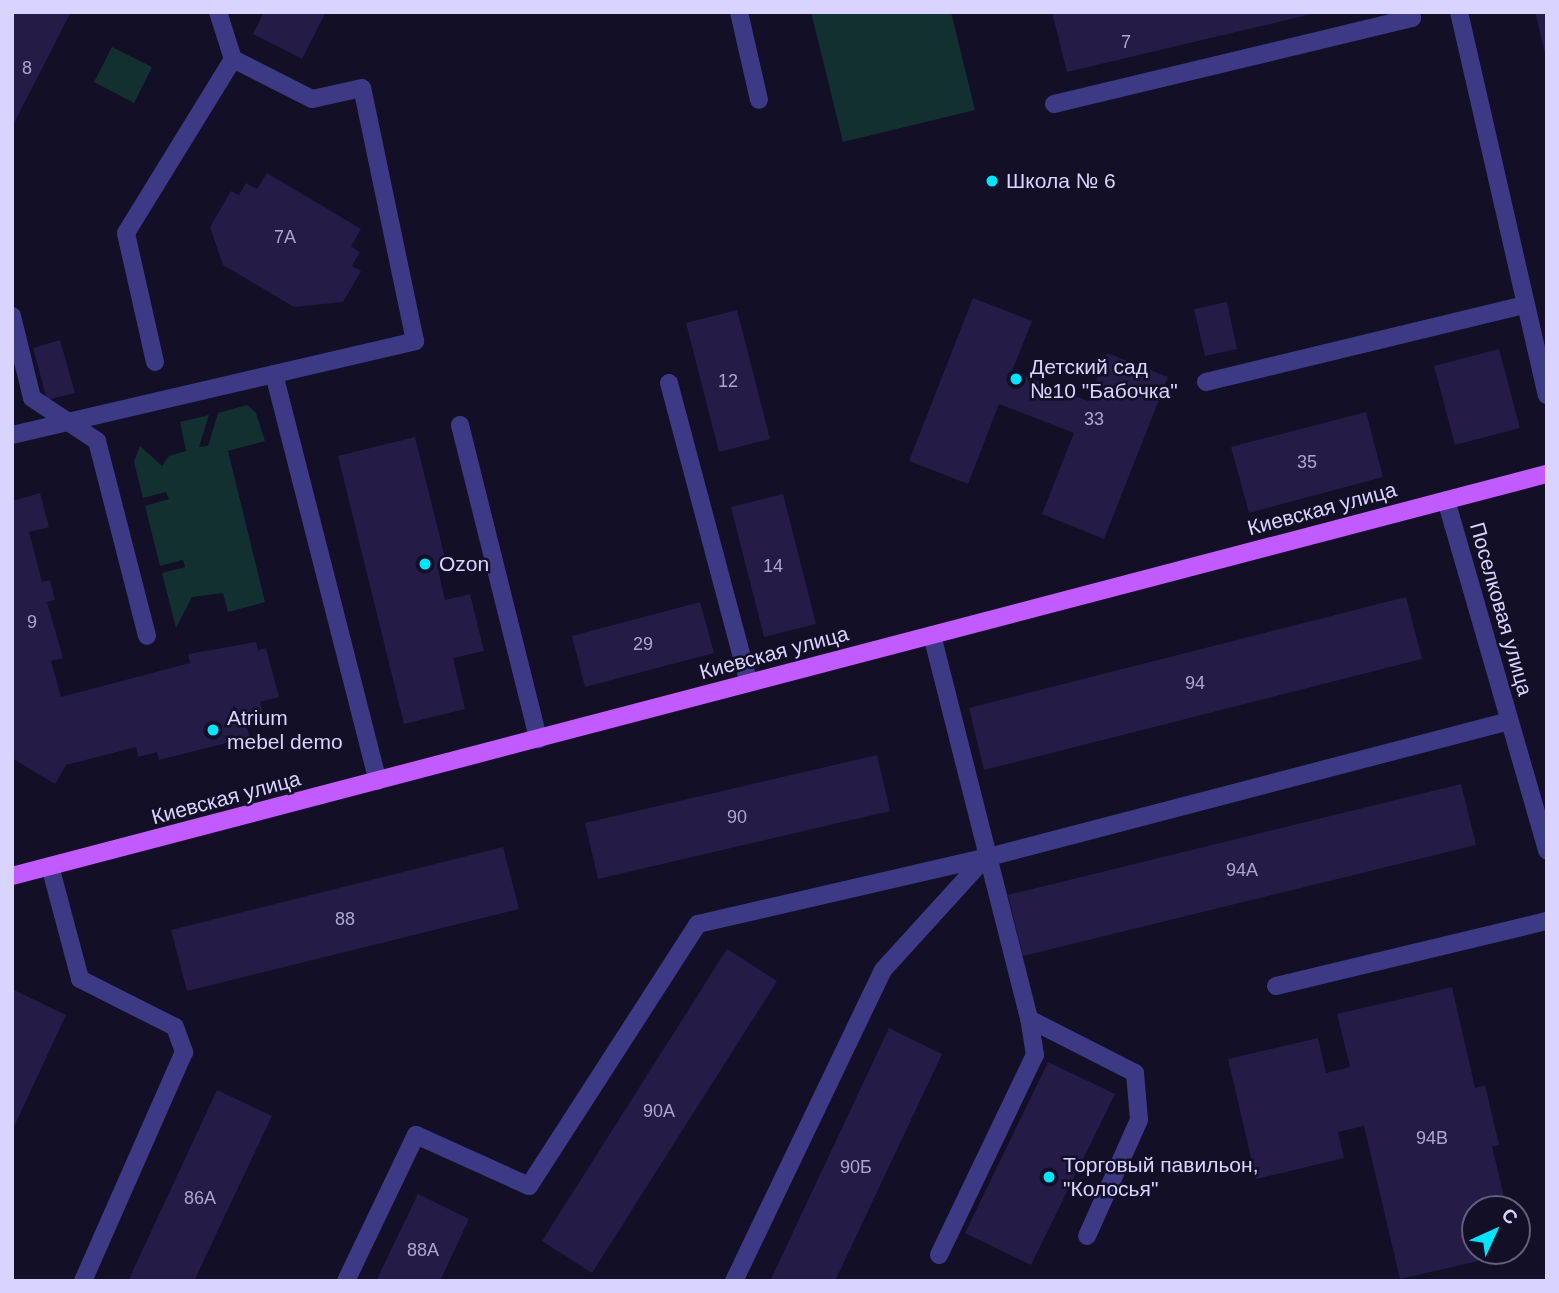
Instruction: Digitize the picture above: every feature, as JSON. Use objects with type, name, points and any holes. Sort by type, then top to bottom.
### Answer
[{"type":"main road","name":"Киевская улица","points":[[12,876],[1547,474]]},
{"type":"street","points":[[12,435],[415,341],[362,88],[312,99],[233,59],[218,12]]},
{"type":"street","points":[[738,12],[759,100]]},
{"type":"street","points":[[1054,104],[1412,18],[1411,12]]},
{"type":"street","points":[[1459,12],[1524,305],[1547,395]]},
{"type":"street","points":[[155,362],[126,233],[233,59]]},
{"type":"street","points":[[1206,382],[1524,305]]},
{"type":"street","points":[[12,316],[33,398],[97,441],[147,636]]},
{"type":"street","points":[[274,374],[378,781]]},
{"type":"street","points":[[669,383],[749,683]]},
{"type":"street","points":[[460,425],[538,739]]},
{"type":"street","name":"Поселковая улица","points":[[1446,500],[1547,851]]},
{"type":"street","points":[[932,635],[985,858],[1029,1019],[1035,1055],[939,1255]]},
{"type":"street","points":[[346,1281],[416,1135],[529,1186],[698,924],[985,858],[1509,721]]},
{"type":"street","points":[[734,1281],[883,970],[985,858]]},
{"type":"street","points":[[50,866],[80,979],[175,1027],[184,1052],[83,1281]]},
{"type":"street","points":[[1276,986],[1547,921]]},
{"type":"street","points":[[1029,1019],[1135,1073],[1139,1120],[1087,1236]]},
{"type":"green space","points":[[811,12],[951,12],[975,110],[843,142]]},
{"type":"green space","points":[[112,47],[152,67],[134,103],[94,82]]},
{"type":"green space","points":[[247,405],[256,413],[265,441],[228,451],[265,602],[228,612],[223,593],[192,597],[176,628],[162,573],[185,567],[183,560],[160,566],[145,506],[169,499],[166,492],[143,498],[134,462],[140,446],[162,466],[169,456],[186,451],[180,422],[209,415],[199,447],[208,446],[218,413]]},
{"type":"building","points":[[12,12],[71,12],[12,127]]},
{"type":"building","points":[[264,12],[326,12],[302,59],[253,34]]},
{"type":"building","points":[[1052,12],[1315,12],[1316,13],[1067,72]]},
{"type":"building","points":[[1535,12],[1547,12],[1547,57],[1546,57]]},
{"type":"building","points":[[267,173],[361,229],[351,246],[360,252],[352,266],[361,271],[343,302],[294,307],[223,265],[210,227],[231,191],[239,195],[246,183],[257,189]]},
{"type":"building","points":[[973,298],[1032,321],[1012,371],[1088,401],[1107,353],[1168,377],[1104,539],[1042,514],[1074,433],[999,404],[968,484],[909,461]]},
{"type":"building","points":[[1227,302],[1237,349],[1205,356],[1194,309]]},
{"type":"building","points":[[737,310],[770,439],[719,452],[686,323]]},
{"type":"building","points":[[60,340],[75,393],[47,400],[33,348]]},
{"type":"building","points":[[1499,349],[1520,428],[1455,445],[1434,366]]},
{"type":"building","points":[[1366,412],[1383,477],[1249,513],[1231,447]]},
{"type":"building","points":[[415,437],[446,562],[437,565],[445,600],[470,594],[484,651],[453,658],[465,709],[404,724],[338,456]]},
{"type":"building","points":[[40,493],[49,527],[29,532],[42,582],[50,580],[55,600],[47,602],[63,658],[51,661],[61,697],[190,663],[188,654],[256,642],[258,650],[266,648],[279,697],[260,702],[264,717],[245,722],[250,737],[159,760],[157,752],[138,757],[136,747],[66,765],[55,784],[12,758],[12,501]]},
{"type":"building","points":[[783,494],[816,624],[764,637],[731,507]]},
{"type":"building","points":[[1406,597],[1422,659],[984,770],[969,708]]},
{"type":"building","points":[[700,602],[714,653],[585,687],[572,636]]},
{"type":"building","points":[[877,755],[890,811],[598,879],[585,823]]},
{"type":"building","points":[[1461,784],[1476,845],[1023,956],[1008,895]]},
{"type":"building","points":[[503,847],[519,909],[187,991],[171,930]]},
{"type":"building","points":[[727,949],[777,981],[592,1273],[542,1241]]},
{"type":"building","points":[[1452,987],[1475,1088],[1485,1085],[1499,1145],[1492,1146],[1504,1195],[1461,1195],[1461,1265],[1400,1279],[1364,1126],[1338,1132],[1344,1158],[1256,1179],[1228,1059],[1318,1038],[1326,1073],[1350,1067],[1337,1014]]},
{"type":"building","points":[[12,989],[66,1015],[12,1131]]},
{"type":"building","points":[[889,1028],[942,1054],[835,1281],[770,1281]]},
{"type":"building","points":[[1048,1062],[1115,1094],[1031,1265],[965,1233]]},
{"type":"building","points":[[217,1090],[272,1116],[194,1281],[128,1281]]},
{"type":"building","points":[[418,1194],[469,1219],[440,1281],[376,1281]]},
{"type":"place","name":"Школа № 6","points":[[992,181]]},
{"type":"place","name":"Детский сад №10 \"Бабочка\"","points":[[1016,379]]},
{"type":"place","name":"Ozon","points":[[425,564]]},
{"type":"place","name":"Atrium mebel demo","points":[[213,730]]},
{"type":"place","name":"Торговый павильон, \"Колосья\"","points":[[1049,1177]]}]
